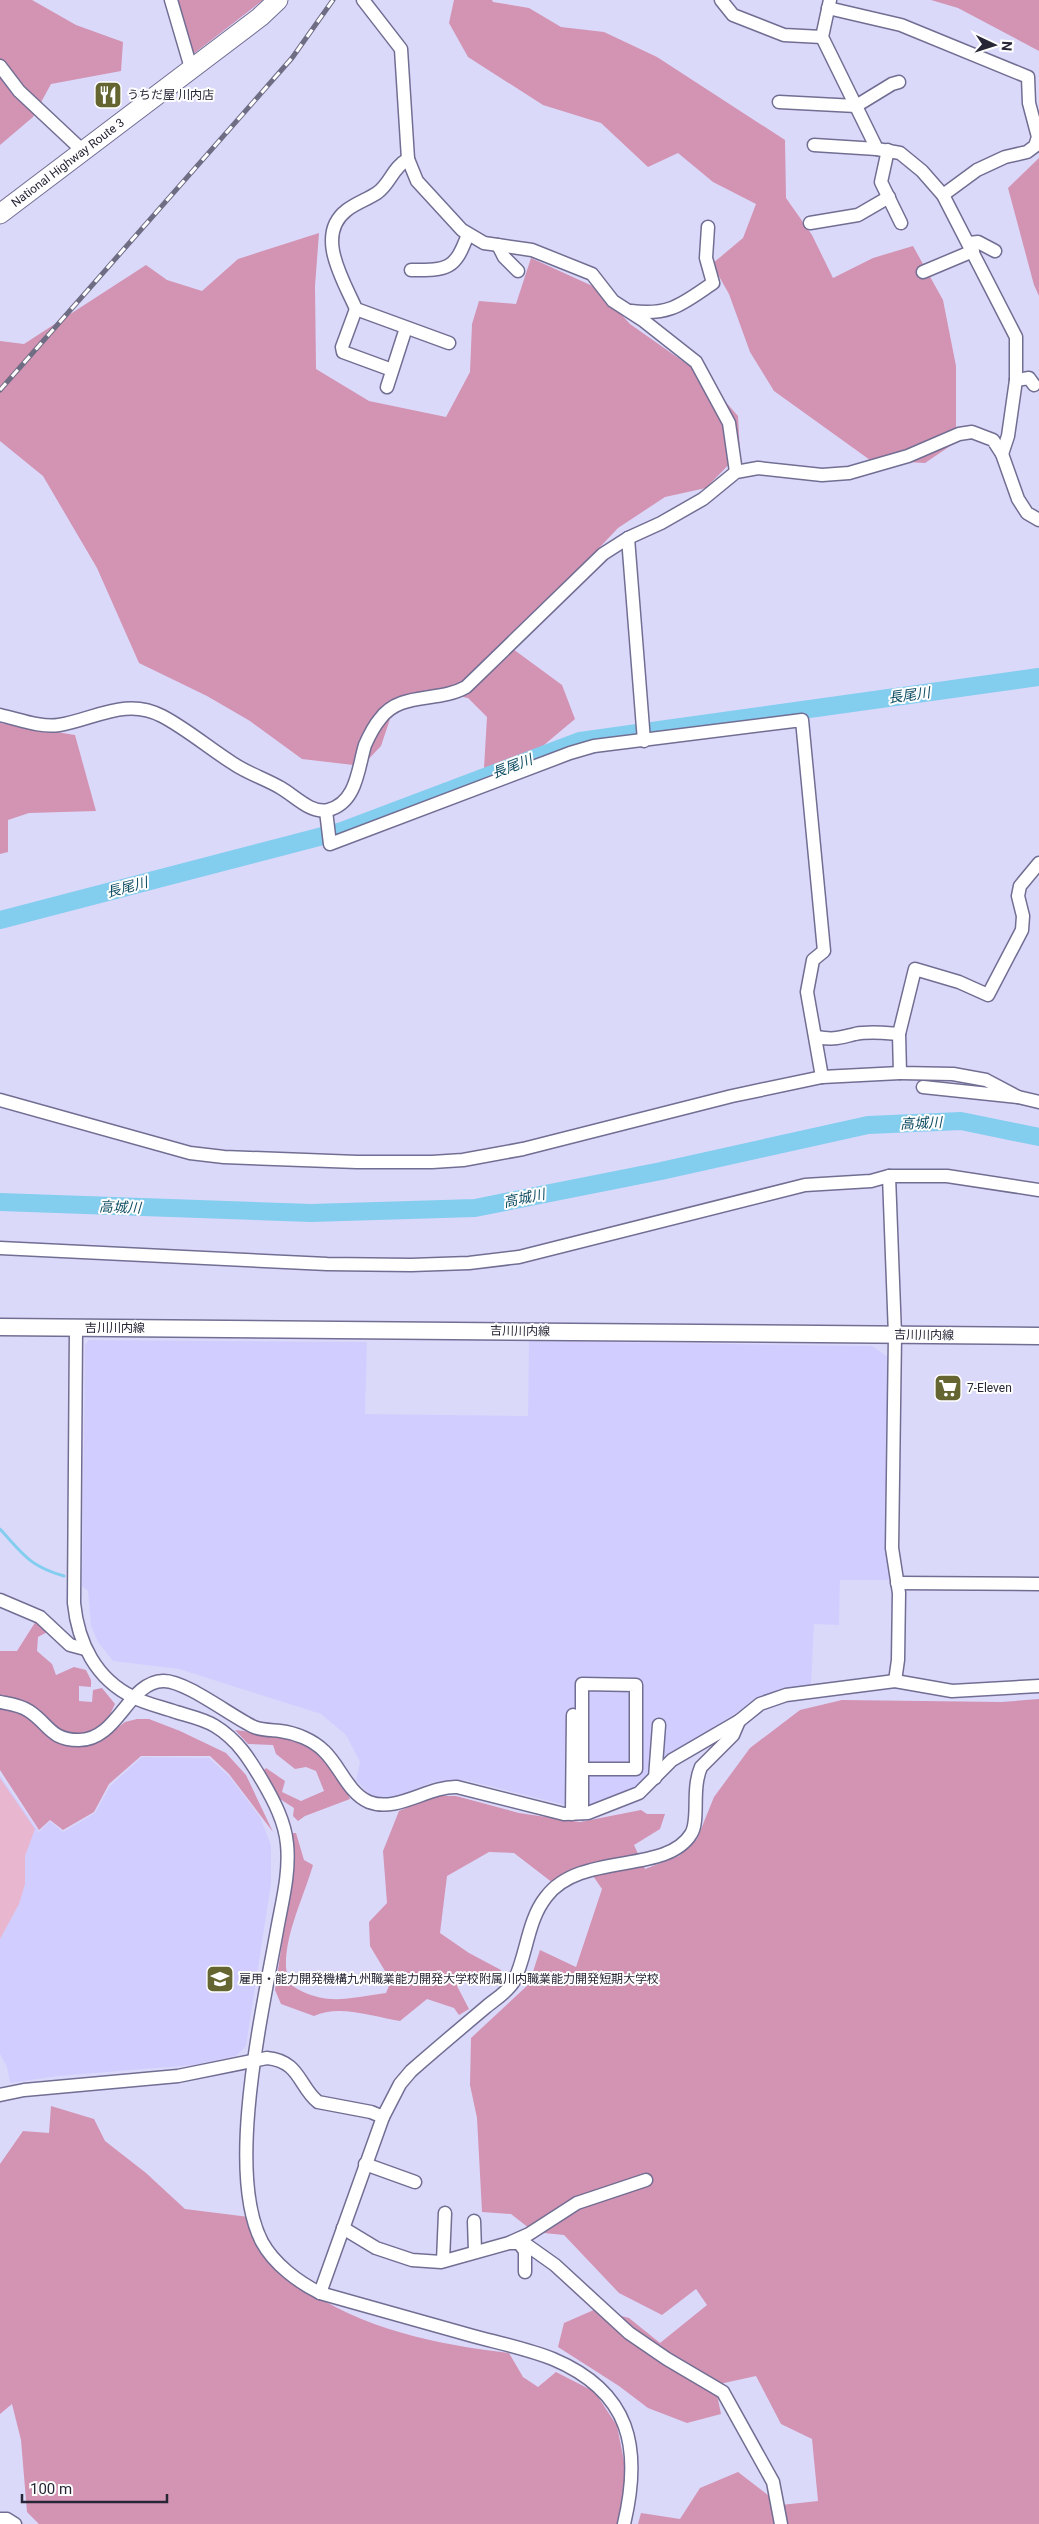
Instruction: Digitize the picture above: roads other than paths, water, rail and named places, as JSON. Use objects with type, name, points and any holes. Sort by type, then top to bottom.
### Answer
[{"type":"highway","name":"National Highway Route 3","points":[[0,214],[260,17],[278,0]]},
{"type":"main road","name":"吉川川内線","points":[[0,1327],[1039,1336]]},
{"type":"street","points":[[171,0],[191,68]]},
{"type":"street","points":[[363,0],[401,49],[408,159],[417,181],[434,201],[468,234],[484,243],[532,250],[592,274],[613,301],[696,362],[729,424],[736,472]]},
{"type":"street","points":[[721,0],[733,15],[784,35],[822,37]]},
{"type":"street","points":[[901,223],[881,182],[883,150],[856,106],[822,37],[829,4],[901,24],[1034,78],[1029,102],[1038,136],[1035,146],[1027,152],[1005,157],[977,170],[943,195]]},
{"type":"street","points":[[0,66],[15,87],[83,151]]},
{"type":"street","points":[[779,102],[856,106],[899,82]]},
{"type":"street","points":[[814,145],[900,153],[922,171],[943,195],[1016,337],[1016,380],[1008,436],[1002,454]]},
{"type":"street","points":[[392,370],[343,352],[342,347],[356,309],[332,252],[331,238],[333,228],[346,211],[385,186],[397,165],[408,159]]},
{"type":"street","points":[[810,223],[858,215],[889,197]]},
{"type":"street","points":[[628,311],[662,312],[674,309],[713,283],[706,258],[708,227]]},
{"type":"street","points":[[411,270],[431,272],[448,267],[461,254],[468,234]]},
{"type":"street","points":[[923,272],[978,242],[995,250]]},
{"type":"street","points":[[498,245],[504,257],[518,271]]},
{"type":"street","points":[[356,309],[448,342]]},
{"type":"street","points":[[387,388],[406,328]]},
{"type":"street","points":[[1016,380],[1034,379]]},
{"type":"street","points":[[0,715],[46,725],[58,725],[115,709],[142,708],[162,716],[235,765],[281,788],[300,802],[311,808],[326,811],[344,802],[353,789],[366,743],[374,727],[390,708],[409,700],[454,694],[466,687],[590,566],[628,538],[661,523],[695,503],[736,472],[758,468],[822,475],[850,474],[908,456],[959,434],[972,432],[993,440],[1002,454],[1018,499],[1027,513],[1039,520]]},
{"type":"street","points":[[628,538],[644,735]]},
{"type":"street","points":[[326,811],[329,837],[594,746],[644,735],[802,720],[824,951],[813,960],[807,992],[822,1077]]},
{"type":"street","points":[[900,1073],[899,1034],[916,969],[959,982],[988,995],[1022,930],[1023,916],[1018,896],[1020,886],[1039,863]]},
{"type":"street","points":[[816,1038],[843,1039],[855,1034],[876,1032],[899,1034]]},
{"type":"street","points":[[0,1100],[190,1153],[224,1157],[358,1162],[432,1162],[463,1160],[523,1149],[732,1096],[822,1077],[900,1073],[953,1074],[986,1080],[1018,1096]]},
{"type":"street","points":[[923,1087],[1018,1096],[1039,1102]]},
{"type":"street","points":[[0,1248],[327,1264],[411,1266],[469,1263],[519,1257],[805,1184],[871,1182],[889,1176],[947,1176],[1039,1190]]},
{"type":"street","points":[[889,1176],[896,1335],[892,1548],[897,1583],[898,1660],[895,1681]]},
{"type":"street","points":[[76,1328],[74,1603],[76,1621],[85,1648],[106,1678],[134,1698],[214,1725],[233,1738],[245,1752],[273,1798],[287,1842],[286,1878],[255,2061],[245,2164],[247,2194],[254,2224],[262,2243],[274,2260],[306,2285],[320,2293],[553,2359],[595,2384],[612,2402],[630,2442],[632,2454],[630,2492],[624,2524]]},
{"type":"street","points":[[897,1583],[1039,1584]]},
{"type":"street","points":[[0,1600],[40,1617],[70,1645],[85,1648]]},
{"type":"street","points":[[0,1702],[27,1709],[56,1736],[78,1740],[96,1736],[110,1726],[134,1698],[149,1686],[163,1681],[189,1690],[255,1727],[283,1732],[306,1739],[324,1751],[360,1797],[377,1804],[396,1803],[439,1788],[457,1787],[564,1814],[577,1814],[639,1793],[672,1760],[739,1721],[760,1704],[786,1695],[895,1681],[952,1691],[1039,1686]]},
{"type":"street","points":[[577,1814],[582,1770],[582,1684],[636,1685],[636,1769],[582,1770]]},
{"type":"street","points":[[573,1715],[577,1814]]},
{"type":"street","points":[[320,2293],[365,2164],[383,2117],[400,2084],[411,2071],[513,1982],[533,1922],[546,1896],[560,1884],[583,1871],[650,1858],[677,1848],[687,1840],[694,1826],[694,1788],[698,1774],[701,1768],[733,1735],[739,1721]]},
{"type":"street","points":[[655,1778],[659,1725]]},
{"type":"street","points":[[0,2095],[24,2090],[178,2076],[255,2061],[276,2059],[293,2069],[318,2102],[371,2112],[383,2117]]},
{"type":"street","points":[[365,2164],[415,2182]]},
{"type":"street","points":[[514,2243],[577,2203],[646,2180]]},
{"type":"street","points":[[444,2261],[445,2213]]},
{"type":"street","points":[[474,2221],[475,2251]]},
{"type":"street","points":[[343,2228],[376,2248],[412,2260],[444,2261],[475,2251],[514,2243],[524,2243],[555,2265],[629,2333],[667,2359],[723,2392],[773,2482],[780,2524]]},
{"type":"street","points":[[514,2243],[525,2251],[525,2272]]},
{"type":"street","points":[[0,2519],[7,2518],[15,2524]]},
{"type":"waterway","name":"長尾川","points":[[0,920],[342,831],[580,741],[1039,677]]},
{"type":"waterway","name":"高城川","points":[[0,1202],[311,1213],[475,1208],[661,1171],[868,1125],[961,1121],[1039,1137]]},
{"type":"waterway","points":[[0,1529],[34,1563],[64,1576]]},
{"type":"railway","points":[[0,390],[292,58],[333,0]]},
{"type":"place","name":"うちだ屋 川内店","points":[[108,95]]},
{"type":"place","name":"7-Eleven","points":[[948,1388]]},
{"type":"place","name":"雇用・能力開発機構九州職業能力開発大学校附属川内職業能力開発短期大学校","points":[[220,1979]]}]
